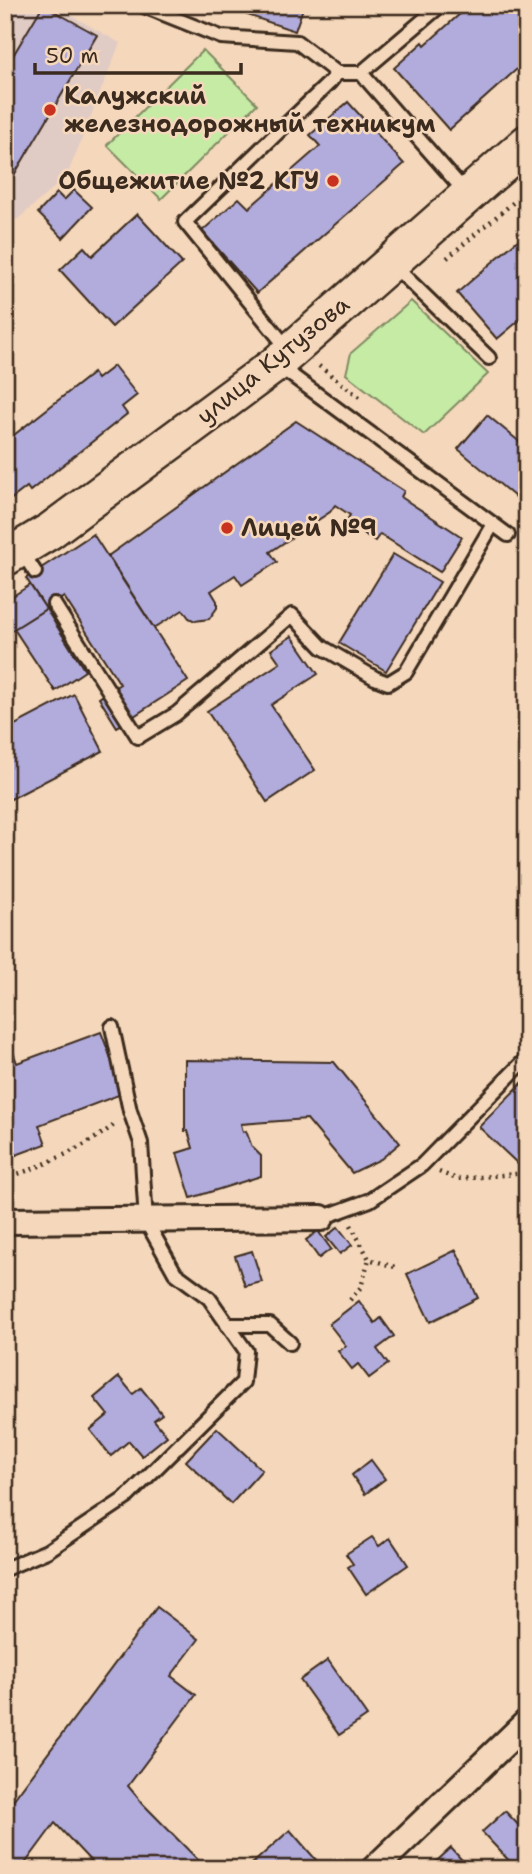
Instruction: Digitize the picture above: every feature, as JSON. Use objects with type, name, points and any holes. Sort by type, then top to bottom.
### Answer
[{"type":"main road","name":"улица Кутузова","points":[[20,560],[50,531],[283,358],[527,143]]},
{"type":"street","points":[[5,1221],[321,1218]]},
{"type":"street","points":[[373,1869],[527,1722]]},
{"type":"lane","points":[[141,5],[221,37],[297,43],[337,73],[361,73],[441,5]]},
{"type":"lane","points":[[337,73],[185,222],[283,358],[508,535]]},
{"type":"lane","points":[[361,73],[467,194]]},
{"type":"lane","points":[[391,262],[489,358]]},
{"type":"lane","points":[[54,604],[138,737],[176,714],[292,615],[322,647],[388,683],[406,672],[494,524]]},
{"type":"lane","points":[[5,1569],[47,1551],[126,1498],[243,1382],[246,1352],[209,1298],[175,1273],[146,1221],[141,1143],[130,1111],[113,1027]]},
{"type":"lane","points":[[321,1218],[370,1200],[422,1165],[527,1058]]},
{"type":"lane","points":[[228,1325],[270,1325],[290,1343]]},
{"type":"path","points":[[5,1178],[20,1174],[97,1138],[130,1111]]},
{"type":"path","points":[[422,1165],[457,1179],[527,1173]]},
{"type":"path","points":[[345,1209],[369,1259],[361,1287],[350,1300]]},
{"type":"path","points":[[369,1259],[398,1268]]},
{"type":"shaded area","name":"Калужский железнодорожный техникум","points":[[5,5],[53,5],[120,43],[67,176],[17,220],[5,213]]},
{"type":"green space","points":[[203,50],[257,104],[161,199],[107,145]]},
{"type":"green space","points":[[411,301],[488,374],[424,435],[346,374],[351,353]]},
{"type":"building","points":[[43,5],[97,35],[7,187],[5,69]]},
{"type":"building","points":[[218,5],[304,5],[295,31]]},
{"type":"building","points":[[470,5],[508,5],[527,26],[527,60],[449,130],[394,68]]},
{"type":"building","name":"Общежитие №2 КГУ","points":[[348,102],[404,164],[257,293],[202,231],[239,198],[249,208],[320,146],[310,135]]},
{"type":"building","points":[[74,190],[92,207],[63,238],[38,213],[57,193],[64,200]]},
{"type":"building","points":[[137,214],[182,263],[112,327],[60,270],[84,247],[92,256]]},
{"type":"building","points":[[527,232],[527,314],[497,339],[457,293]]},
{"type":"building","points":[[114,366],[137,395],[122,407],[127,414],[30,491],[27,487],[5,504],[5,442],[93,373],[97,379]]},
{"type":"building","points":[[487,415],[527,448],[527,507],[458,449]]},
{"type":"building","name":"Лицей №9","points":[[296,421],[404,491],[401,497],[462,537],[440,572],[380,534],[375,541],[346,522],[350,515],[335,505],[330,512],[270,552],[277,562],[242,585],[235,575],[211,591],[217,601],[217,608],[209,619],[195,621],[183,610],[154,628],[108,556]]},
{"type":"building","points":[[93,534],[188,681],[117,727],[99,698],[120,684],[64,597],[46,609],[26,578]]},
{"type":"building","points":[[393,554],[440,582],[386,671],[339,643]]},
{"type":"building","points":[[30,585],[46,609],[5,635],[5,601]]},
{"type":"building","points":[[46,609],[85,671],[55,691],[14,629]]},
{"type":"building","points":[[292,636],[318,674],[271,705],[315,770],[267,802],[207,711],[280,663],[271,650]]},
{"type":"building","points":[[74,694],[103,751],[5,802],[5,730]]},
{"type":"building","points":[[101,1032],[124,1093],[39,1125],[46,1144],[5,1159],[5,1052],[12,1049],[17,1063]]},
{"type":"building","points":[[185,1060],[334,1062],[400,1143],[381,1159],[352,1173],[307,1119],[241,1124],[252,1147],[261,1156],[261,1176],[191,1198],[177,1153],[193,1148],[188,1131],[185,1131]]},
{"type":"building","points":[[527,1078],[527,1157],[519,1165],[479,1127]]},
{"type":"building","points":[[338,1227],[352,1245],[340,1254],[326,1237]]},
{"type":"building","points":[[318,1231],[331,1249],[319,1258],[306,1240]]},
{"type":"building","points":[[456,1250],[478,1298],[430,1322],[407,1274]]},
{"type":"building","points":[[252,1251],[262,1282],[245,1286],[235,1256]]},
{"type":"building","points":[[359,1301],[375,1323],[381,1318],[394,1336],[377,1349],[388,1364],[369,1378],[358,1364],[352,1369],[338,1351],[346,1346],[329,1324]]},
{"type":"building","points":[[119,1377],[133,1394],[141,1388],[162,1414],[154,1420],[167,1436],[142,1456],[129,1441],[111,1456],[90,1430],[108,1415],[94,1398]]},
{"type":"building","points":[[217,1428],[262,1470],[231,1504],[186,1461]]},
{"type":"building","points":[[371,1460],[385,1479],[365,1494],[352,1475]]},
{"type":"building","points":[[372,1537],[379,1546],[390,1538],[408,1565],[366,1594],[348,1567],[353,1564],[346,1554]]},
{"type":"building","points":[[157,1607],[199,1639],[171,1676],[196,1695],[128,1786],[207,1869],[98,1869],[55,1823],[21,1869],[12,1869],[5,1864],[5,1811]]},
{"type":"building","points":[[328,1660],[367,1716],[339,1735],[300,1680]]},
{"type":"building","points":[[505,1811],[527,1834],[527,1856],[515,1867],[482,1832]]},
{"type":"building","points":[[290,1830],[324,1869],[257,1869],[252,1864]]},
{"type":"building","points":[[451,1848],[470,1869],[428,1869]]},
{"type":"place","name":"Калужский железнодорожный техникум","points":[[50,110]]},
{"type":"place","name":"Общежитие №2 КГУ","points":[[333,181]]},
{"type":"place","name":"Лицей №9","points":[[227,528]]}]
